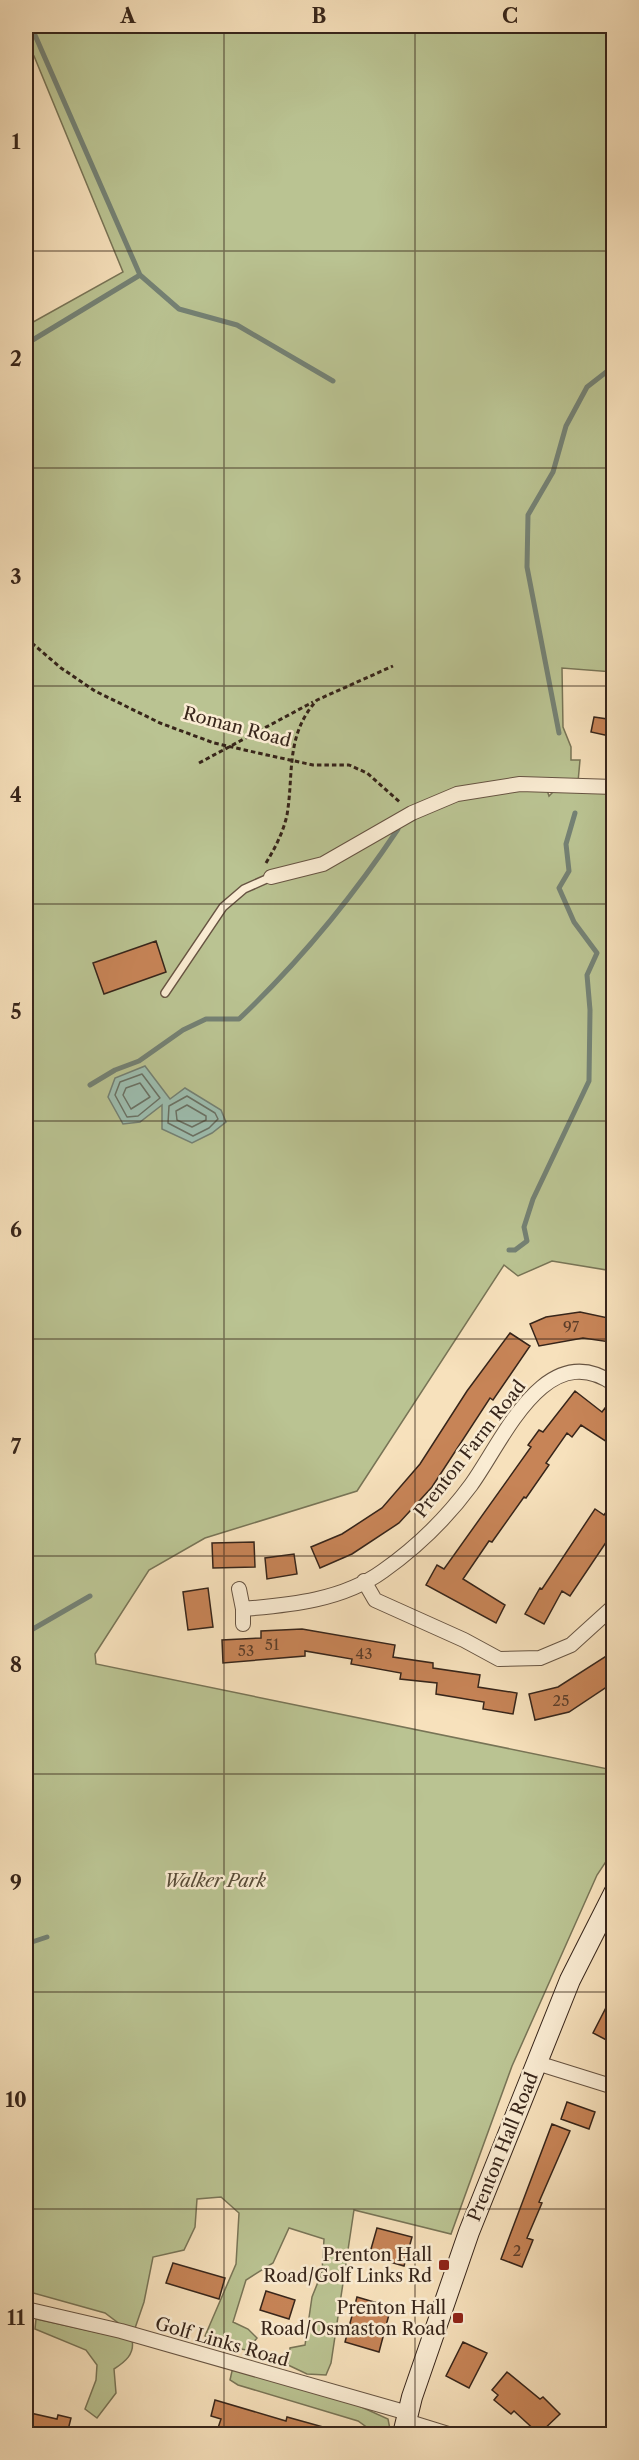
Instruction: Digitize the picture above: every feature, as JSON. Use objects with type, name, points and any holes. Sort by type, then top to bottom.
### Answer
[{"type":"street","points":[[271,877],[323,864],[412,813],[457,794],[520,784],[614,787]]},
{"type":"street","name":"Prenton Farm Road","points":[[243,1609],[292,1605],[346,1591],[364,1581],[411,1550],[442,1521],[470,1485],[521,1408],[543,1385],[560,1375],[582,1370],[603,1377],[614,1384]]},
{"type":"street","points":[[364,1581],[375,1600],[464,1640],[499,1659],[540,1658],[570,1645],[614,1606]]},
{"type":"street","points":[[239,1589],[243,1624]]},
{"type":"street","name":"Prenton Hall Road","points":[[406,2419],[469,2232],[570,1980],[614,1893]]},
{"type":"street","points":[[537,2063],[614,2087]]},
{"type":"street","name":"Golf Links Road","points":[[26,2309],[121,2331],[448,2434]]},
{"type":"lane","points":[[165,993],[223,907],[244,889],[271,877]]},
{"type":"path","name":"Roman Road","points":[[26,638],[61,668],[95,691],[160,723],[230,746],[290,760],[313,765],[349,765],[367,773],[412,813]]},
{"type":"path","points":[[199,763],[317,700],[393,666]]},
{"type":"path","points":[[244,889],[262,869],[282,834],[289,798],[293,743],[317,700]]},
{"type":"green space","name":"Walker Park","points":[[26,26],[613,26],[613,672],[562,668],[563,727],[571,747],[571,760],[580,760],[578,782],[544,781],[549,796],[554,791],[613,793],[613,1271],[552,1261],[518,1276],[504,1265],[357,1491],[205,1538],[149,1570],[95,1654],[96,1664],[613,1770],[613,1851],[597,1875],[512,2066],[451,2234],[354,2210],[331,2363],[326,2375],[307,2374],[288,2365],[290,2348],[305,2345],[312,2297],[322,2272],[324,2239],[289,2228],[273,2263],[246,2280],[233,2322],[248,2329],[257,2338],[247,2350],[219,2346],[205,2336],[236,2264],[239,2213],[221,2197],[197,2199],[195,2227],[184,2250],[153,2257],[144,2302],[133,2334],[105,2313],[26,2291],[26,326],[123,272],[34,56],[26,48]]},
{"type":"green space","points":[[36,2319],[132,2340],[131,2353],[114,2369],[116,2393],[97,2418],[85,2409],[96,2380],[97,2365],[86,2350],[35,2329]]},
{"type":"green space","points":[[237,2369],[346,2400],[388,2419],[391,2434],[373,2434],[358,2421],[238,2385],[230,2380],[232,2371]]},
{"type":"water","points":[[145,1066],[170,1099],[185,1088],[221,1110],[226,1122],[212,1133],[192,1143],[162,1129],[162,1105],[140,1122],[123,1124],[108,1097],[115,1078]]},
{"type":"building","points":[[594,717],[614,720],[614,737],[591,732]]},
{"type":"building","points":[[156,941],[166,972],[104,994],[93,963]]},
{"type":"building","points":[[580,1312],[613,1319],[610,1342],[583,1338],[539,1346],[530,1324],[546,1317]]},
{"type":"building","points":[[510,1333],[530,1346],[493,1400],[490,1398],[432,1487],[399,1523],[352,1554],[320,1568],[311,1547],[342,1534],[382,1508],[420,1464],[467,1391]]},
{"type":"building","points":[[575,1391],[602,1412],[605,1408],[614,1413],[614,1433],[607,1442],[581,1425],[572,1437],[567,1433],[546,1463],[549,1465],[526,1498],[524,1497],[492,1542],[489,1541],[463,1579],[505,1605],[496,1623],[426,1585],[437,1565],[444,1569],[531,1447],[528,1445],[539,1430],[543,1432]]},
{"type":"building","points":[[614,1501],[613,1532],[570,1596],[562,1591],[544,1624],[525,1614],[540,1588],[542,1589],[595,1509],[604,1515]]},
{"type":"building","points":[[254,1542],[255,1567],[213,1568],[212,1543]]},
{"type":"building","points":[[294,1554],[297,1574],[267,1579],[265,1558]]},
{"type":"building","points":[[208,1588],[213,1627],[188,1630],[183,1592]]},
{"type":"building","points":[[302,1629],[395,1645],[393,1657],[433,1663],[433,1668],[480,1675],[478,1687],[517,1693],[513,1714],[483,1709],[484,1702],[436,1694],[437,1683],[400,1679],[401,1673],[351,1664],[352,1659],[305,1651],[305,1656],[223,1663],[222,1640],[261,1638],[261,1631]]},
{"type":"building","points":[[614,1651],[614,1682],[569,1712],[535,1720],[529,1694],[558,1687]]},
{"type":"building","points":[[614,1992],[614,2044],[593,2033]]},
{"type":"building","points":[[567,2102],[595,2112],[589,2129],[561,2119]]},
{"type":"building","points":[[552,2124],[570,2131],[539,2202],[542,2203],[527,2238],[533,2240],[522,2267],[501,2259]]},
{"type":"building","points":[[377,2228],[412,2237],[404,2266],[369,2256]]},
{"type":"building","points":[[173,2263],[225,2278],[219,2299],[166,2283]]},
{"type":"building","points":[[266,2291],[295,2300],[289,2319],[260,2310]]},
{"type":"building","points":[[357,2297],[391,2307],[379,2352],[345,2342]]},
{"type":"building","points":[[463,2342],[487,2353],[469,2388],[446,2376]]},
{"type":"building","points":[[507,2372],[540,2399],[543,2397],[560,2414],[539,2434],[514,2411],[511,2414],[494,2400],[498,2395],[492,2390]]},
{"type":"building","points":[[215,2400],[286,2421],[287,2417],[334,2430],[333,2434],[216,2434],[221,2419],[211,2416]]},
{"type":"building","points":[[26,2412],[57,2419],[58,2415],[71,2418],[67,2434],[26,2432]]},
{"type":"waterway","points":[[31,26],[140,275],[179,309],[237,325],[333,381]]},
{"type":"waterway","points":[[26,344],[140,275]]},
{"type":"waterway","points":[[559,733],[527,567],[528,515],[553,472],[566,426],[587,387],[614,366]]},
{"type":"waterway","points":[[509,1250],[515,1250],[527,1241],[524,1227],[533,1199],[589,1081],[590,1010],[587,975],[597,953],[574,922],[559,888],[569,871],[566,844],[575,813]]},
{"type":"waterway","points":[[90,1085],[115,1070],[139,1061],[183,1030],[206,1019],[239,1019],[283,975],[324,928],[398,829]]},
{"type":"waterway","points":[[26,1633],[90,1596]]},
{"type":"waterway","points":[[26,1944],[47,1937]]},
{"type":"place","name":"Prenton Hall Road/Golf Links Rd","points":[[444,2265]]},
{"type":"place","name":"Prenton Hall Road/Osmaston Road","points":[[458,2318]]}]
